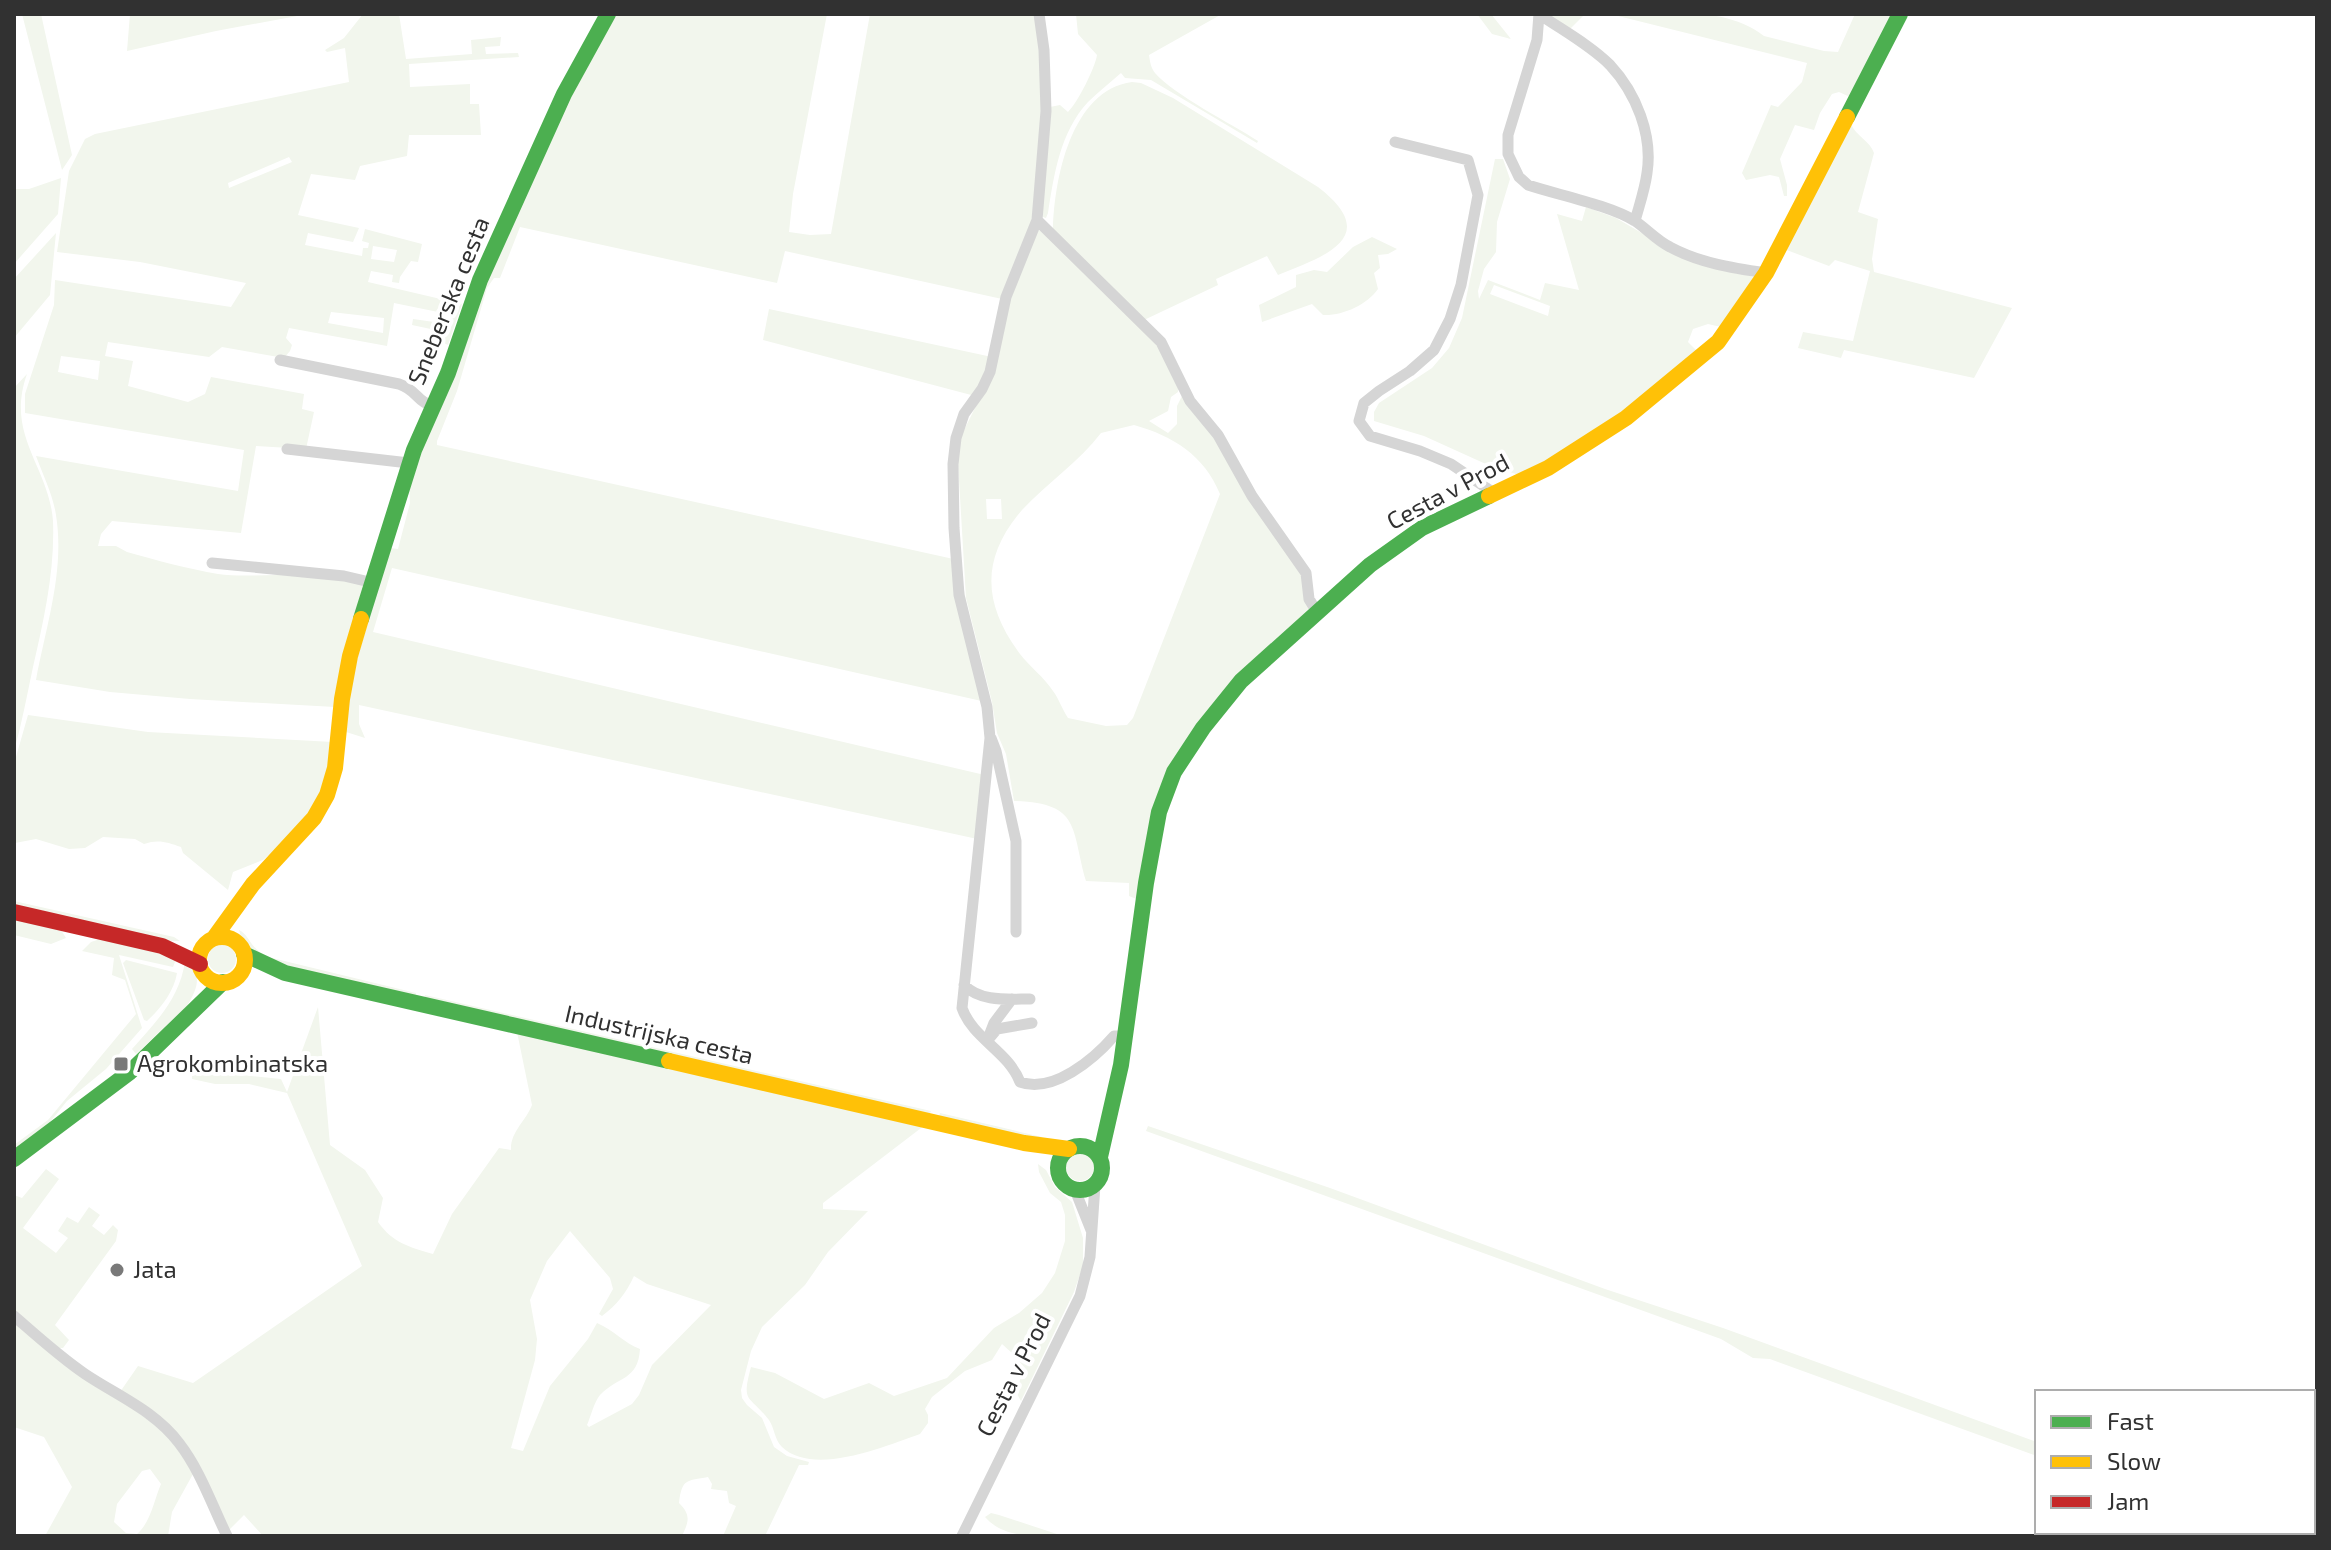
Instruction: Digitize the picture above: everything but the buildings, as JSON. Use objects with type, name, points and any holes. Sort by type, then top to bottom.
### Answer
[{"type":"street","name":"Sneberska cesta","points":[[209,942],[258,877],[308,825],[327,795],[335,768],[347,669],[409,463],[448,373],[480,280],[564,94],[608,14]]},
{"type":"street","points":[[1039,14],[1046,111],[1037,220],[1006,297],[990,372],[964,414],[956,438],[953,464],[959,595],[987,707],[990,738],[962,1008],[966,1018],[1008,1060],[1020,1082],[1028,1085],[1067,1076],[1085,1065],[1114,1036],[1125,1036]]},
{"type":"street","points":[[1539,14],[1609,65],[1632,95],[1647,136],[1648,158],[1647,175],[1635,221]]},
{"type":"street","points":[[1539,14],[1537,40],[1508,135],[1508,154],[1519,177],[1528,185],[1635,221],[1649,235],[1710,264],[1766,273]]},
{"type":"street","name":"Cesta v Prod","points":[[1100,1157],[1119,1079],[1159,812],[1174,772],[1203,728],[1241,681],[1399,543],[1422,528],[1548,468],[1626,418],[1718,342],[1766,273],[1900,14]]},
{"type":"street","points":[[1395,142],[1468,160],[1478,195],[1461,285],[1450,319],[1434,350],[1364,403],[1359,421],[1370,436],[1451,464],[1494,493]]},
{"type":"street","points":[[1037,220],[1161,342],[1190,401],[1218,435],[1252,496],[1302,566],[1306,573],[1309,599],[1317,612]]},
{"type":"street","points":[[280,360],[399,384],[411,388],[421,401],[432,406]]},
{"type":"street","points":[[287,449],[409,463]]},
{"type":"street","points":[[212,563],[344,576],[374,583]]},
{"type":"street","points":[[990,738],[996,751],[1016,841],[1016,932]]},
{"type":"street","points":[[14,1159],[130,1072],[244,965],[236,935],[239,904]]},
{"type":"street","points":[[14,912],[162,946],[202,969],[210,979],[230,979]]},
{"type":"street","points":[[162,946],[209,942],[224,937],[240,948]]},
{"type":"street","points":[[192,1011],[202,969],[200,954],[209,942]]},
{"type":"street","name":"Industrijska cesta","points":[[240,948],[285,973],[1024,1143],[1075,1147]]},
{"type":"street","name":"Industrijska cesta","points":[[230,979],[285,973]]},
{"type":"street","points":[[964,985],[972,993],[1030,999]]},
{"type":"street","points":[[987,1041],[994,1023],[1012,999]]},
{"type":"street","points":[[987,1041],[997,1029],[1032,1023]]},
{"type":"street","name":"Cesta v Prod","points":[[1075,1147],[1110,1111]]},
{"type":"street","name":"Industrijska cesta","points":[[1024,1143],[1058,1167]]},
{"type":"street","points":[[1075,1147],[1094,1150],[1100,1157],[1102,1175],[1095,1185],[1086,1190],[1075,1190],[1064,1184],[1058,1167],[1061,1156],[1075,1147]]},
{"type":"street","name":"Cesta v Prod","points":[[962,1536],[1077,1302],[1089,1262],[1095,1185]]},
{"type":"street","points":[[1075,1190],[1091,1230]]},
{"type":"street","points":[[14,1316],[86,1374],[160,1422],[179,1442],[197,1472],[227,1536]]},
{"type":"shaded area","points":[[22,14],[41,14],[72,155],[62,170]]},
{"type":"shaded area","points":[[130,14],[308,14],[127,51]]},
{"type":"shaded area","points":[[363,14],[399,14],[406,59],[472,54],[471,40],[501,37],[500,46],[485,47],[486,54],[518,53],[519,57],[409,64],[410,87],[470,84],[470,104],[479,104],[481,135],[409,135],[407,156],[360,166],[355,180],[311,174],[298,215],[359,228],[353,242],[308,233],[305,245],[362,256],[363,248],[368,248],[369,243],[362,241],[365,229],[422,244],[418,262],[411,261],[399,283],[392,282],[393,275],[371,271],[368,282],[462,304],[448,345],[440,341],[440,331],[412,325],[413,319],[441,323],[443,313],[394,303],[387,346],[289,328],[286,338],[292,345],[284,358],[222,347],[209,357],[108,342],[105,356],[133,361],[128,386],[188,402],[205,394],[211,377],[304,394],[302,409],[314,412],[306,449],[256,446],[241,533],[112,521],[101,534],[98,546],[116,546],[127,552],[218,574],[315,575],[351,580],[366,587],[335,707],[110,692],[36,680],[53,598],[58,536],[53,500],[36,456],[238,491],[244,450],[25,413],[25,394],[54,305],[55,280],[231,307],[246,283],[140,262],[57,252],[69,171],[85,139],[95,134],[349,82],[345,48],[325,50],[344,38]],"holes":[[[289,157],[292,162],[229,188],[228,183]],[[373,246],[397,250],[394,262],[371,259]],[[331,312],[384,318],[383,333],[328,323]],[[61,356],[100,361],[98,380],[58,372]]]},
{"type":"shaded area","points":[[614,14],[827,14],[793,194],[789,232],[810,235],[831,234],[870,14],[1040,14],[1045,52],[1034,209],[1002,299],[785,251],[777,283],[520,227],[500,278],[494,278],[487,288],[457,391],[437,441],[437,445],[958,560],[986,702],[392,568],[373,632],[989,776],[982,840],[359,705],[359,724],[365,738],[343,731],[349,687],[390,548],[398,549],[410,503],[409,482],[471,317],[553,128]]},
{"type":"shaded area","points":[[1076,14],[1222,14],[1149,55],[1151,65],[1155,73],[1175,91],[1257,143],[1151,80],[1125,78],[1121,73],[1078,114],[1060,154],[1048,213],[1046,218],[1043,217],[1041,204],[1050,107],[1060,105],[1068,112],[1086,85],[1097,55],[1078,34]]},
{"type":"shaded area","points":[[1477,14],[1491,14],[1511,39],[1492,34]]},
{"type":"shaded area","points":[[1546,14],[1585,14],[1569,30]]},
{"type":"shaded area","points":[[1610,14],[1710,15],[1748,26],[1764,36],[1838,52],[1855,14],[1894,14],[1850,97],[1839,92],[1832,94],[1814,130],[1795,125],[1780,159],[1787,185],[1787,196],[1784,196],[1779,177],[1770,175],[1746,180],[1742,173],[1771,105],[1778,107],[1802,82],[1807,63]]},
{"type":"shaded area","points":[[1132,82],[1173,98],[1318,187],[1337,204],[1346,219],[1346,232],[1340,243],[1313,260],[1278,275],[1267,256],[1216,279],[1218,285],[1144,320],[1053,230],[1062,163],[1080,119],[1094,101],[1111,89]]},
{"type":"shaded area","points":[[1851,124],[1874,153],[1858,212],[1878,219],[1872,259],[1874,272],[2012,308],[1974,378],[1844,350],[1841,358],[1798,348],[1803,332],[1853,341],[1870,271],[1835,260],[1829,266],[1784,249]]},
{"type":"shaded area","points":[[1495,159],[1503,159],[1510,179],[1497,222],[1496,252],[1484,269],[1479,299],[1488,280],[1540,300],[1545,283],[1579,290],[1557,214],[1582,221],[1586,207],[1616,218],[1652,239],[1755,280],[1721,327],[1708,324],[1693,329],[1688,342],[1697,351],[1676,369],[1589,435],[1519,475],[1488,465],[1424,436],[1374,421],[1374,412],[1379,403],[1432,368],[1449,348],[1462,318]],"holes":[[[1494,285],[1550,306],[1548,316],[1490,294]]]},
{"type":"shaded area","points":[[61,178],[58,214],[14,264],[14,189],[29,189]]},
{"type":"shaded area","points":[[1037,230],[1044,231],[1158,344],[1178,385],[1178,392],[1171,397],[1168,411],[1149,421],[1168,433],[1177,424],[1177,406],[1182,396],[1201,417],[1296,554],[1310,611],[1173,765],[1139,900],[1129,896],[1129,883],[1086,881],[1074,833],[1062,813],[1036,803],[1014,801],[1006,754],[997,733],[966,598],[958,463],[960,438],[988,382],[1004,313]],"holes":[[[1134,425],[1162,435],[1186,449],[1205,468],[1220,494],[1133,718],[1127,725],[1106,726],[1068,718],[1057,697],[1008,635],[993,599],[991,582],[999,546],[1022,510],[1101,433]],[[986,499],[1001,499],[1002,519],[987,519]]]},
{"type":"shaded area","points":[[56,233],[50,295],[14,338],[14,279]]},
{"type":"shaded area","points":[[1372,237],[1397,249],[1378,255],[1380,268],[1374,273],[1378,289],[1367,300],[1338,314],[1323,315],[1312,304],[1262,322],[1259,305],[1296,287],[1296,275],[1314,270],[1327,272],[1353,247]]},
{"type":"shaded area","points":[[769,309],[992,357],[975,396],[763,340]]},
{"type":"shaded area","points":[[27,374],[21,415],[30,450],[50,501],[53,540],[45,613],[14,751],[14,388]]},
{"type":"shaded area","points":[[28,715],[148,732],[333,742],[324,791],[296,832],[263,860],[233,872],[228,890],[183,853],[181,847],[167,843],[144,844],[135,839],[103,837],[85,848],[69,849],[36,839],[15,843],[14,764]]},
{"type":"shaded area","points":[[14,901],[174,937],[180,941],[166,941],[14,906]]},
{"type":"shaded area","points":[[14,918],[61,930],[66,938],[51,944],[14,935]]},
{"type":"shaded area","points":[[239,930],[268,957],[416,993],[415,998],[290,969],[250,952]]},
{"type":"shaded area","points":[[100,939],[177,957],[173,967],[119,955],[142,1028],[106,1069],[67,1101],[46,1127],[14,1150],[14,1145],[48,1120],[136,1014],[125,980],[112,975],[114,958],[82,951],[91,942]]},
{"type":"shaded area","points":[[222,945],[232,949],[236,959],[232,969],[222,973],[212,969],[208,959],[212,949]]},
{"type":"shaded area","points":[[126,960],[177,973],[166,1000],[147,1021],[123,963]]},
{"type":"shaded area","points":[[185,961],[197,976],[191,1000],[136,1054],[132,1049],[158,1019],[178,987]]},
{"type":"shaded area","points":[[425,995],[931,1111],[929,1115],[424,1000]]},
{"type":"shaded area","points":[[318,1007],[330,1145],[365,1170],[383,1198],[378,1222],[384,1229],[402,1243],[433,1254],[452,1214],[499,1148],[511,1150],[513,1138],[532,1105],[517,1032],[925,1125],[823,1203],[823,1209],[868,1211],[828,1252],[805,1285],[762,1327],[751,1351],[741,1390],[742,1398],[762,1418],[774,1447],[787,1456],[809,1462],[808,1465],[799,1465],[765,1536],[723,1536],[736,1506],[729,1503],[727,1491],[711,1489],[708,1477],[690,1480],[682,1489],[679,1503],[688,1518],[682,1536],[263,1536],[244,1515],[228,1531],[196,1463],[120,1392],[138,1366],[193,1383],[362,1266],[287,1093],[249,1084],[215,1084],[192,1079],[192,1074],[222,1073],[281,1079],[287,1092]],"holes":[[[570,1231],[610,1278],[613,1289],[599,1314],[602,1316],[621,1298],[634,1276],[647,1284],[711,1305],[652,1365],[632,1404],[589,1427],[587,1425],[598,1398],[631,1373],[640,1349],[597,1323],[550,1386],[523,1451],[511,1448],[535,1360],[537,1339],[530,1300],[547,1261]]]},
{"type":"shaded area","points":[[940,1113],[1042,1137],[1044,1142],[939,1117]]},
{"type":"shaded area","points":[[1148,1126],[1330,1188],[2035,1441],[2035,1455],[1770,1359],[1753,1358],[1721,1339],[1146,1131]]},
{"type":"shaded area","points":[[1080,1153],[1090,1157],[1094,1167],[1090,1177],[1080,1181],[1070,1177],[1066,1167],[1070,1157]]},
{"type":"shaded area","points":[[1038,1164],[1046,1170],[1055,1187],[1072,1202],[1083,1238],[1083,1266],[1074,1292],[1021,1401],[1017,1394],[1022,1370],[1013,1354],[1002,1344],[992,1360],[965,1371],[932,1397],[925,1409],[928,1423],[920,1434],[869,1451],[830,1459],[796,1456],[782,1447],[769,1420],[747,1393],[751,1367],[775,1373],[824,1399],[869,1383],[894,1396],[947,1378],[994,1328],[1019,1313],[1042,1293],[1055,1273],[1065,1241],[1065,1215],[1061,1202],[1050,1193]]},
{"type":"shaded area","points":[[46,1169],[59,1179],[23,1228],[56,1253],[68,1238],[58,1231],[67,1217],[78,1223],[89,1207],[100,1215],[92,1226],[104,1235],[113,1225],[118,1230],[116,1241],[55,1325],[69,1340],[63,1348],[14,1312],[14,1195],[22,1198]]},
{"type":"shaded area","points":[[14,1320],[171,1437],[193,1474],[172,1512],[168,1536],[45,1536],[72,1487],[44,1437],[14,1427]],"holes":[[[150,1469],[161,1484],[149,1517],[137,1534],[126,1533],[114,1522],[117,1504],[142,1471]]]},
{"type":"shaded area","points":[[2317,1452],[2317,1536],[2239,1536],[2315,1534]]},
{"type":"shaded area","points":[[991,1513],[1063,1536],[1011,1533],[985,1517]]},
{"type":"traffic: fast","points":[[361,619],[414,450],[448,373],[480,280],[564,94],[608,14]]},
{"type":"traffic: fast","points":[[1847,117],[1900,14]]},
{"type":"traffic: fast","points":[[1100,1157],[1121,1065],[1159,812],[1174,772],[1203,728],[1241,681],[1370,565],[1422,528],[1489,496]]},
{"type":"traffic: fast","points":[[244,954],[285,973],[669,1061]]},
{"type":"traffic: fast","points":[[14,1159],[130,1072],[223,982]]},
{"type":"traffic: fast","points":[[1080,1146],[1096,1152],[1102,1168],[1096,1184],[1080,1190],[1064,1184],[1058,1168],[1064,1152],[1080,1146]]},
{"type":"traffic: slow","points":[[1489,496],[1548,468],[1626,418],[1718,342],[1766,273],[1847,117]]},
{"type":"traffic: slow","points":[[214,938],[253,884],[314,818],[327,795],[335,768],[350,656],[361,619]]},
{"type":"traffic: slow","points":[[222,937],[238,944],[245,960],[238,976],[222,983],[206,976],[199,960],[206,944],[222,937]]},
{"type":"traffic: slow","points":[[669,1061],[1024,1143],[1069,1149]]},
{"type":"traffic: jam","points":[[14,912],[162,946],[200,964]]},
{"type":"place","name":"Agrokombinatska","points":[[121,1064]]},
{"type":"place","name":"Jata","points":[[117,1270]]}]
